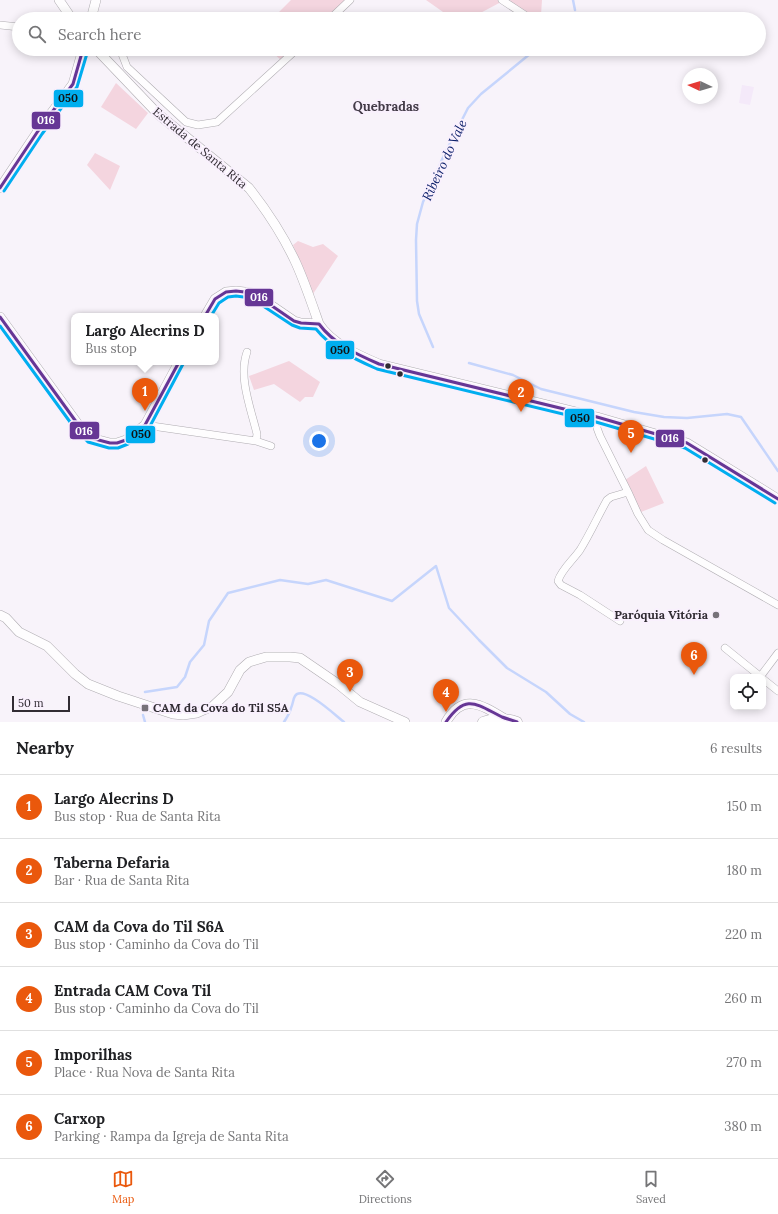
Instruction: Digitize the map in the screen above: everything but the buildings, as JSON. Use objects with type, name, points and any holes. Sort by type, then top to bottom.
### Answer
[{"type":"main road","points":[[486,721],[506,719],[516,722]]},
{"type":"street","points":[[59,0],[67,12]]},
{"type":"street","points":[[93,12],[96,0]]},
{"type":"street","points":[[337,12],[350,0]]},
{"type":"street","points":[[502,0],[520,12]]},
{"type":"street","points":[[0,25],[12,26]]},
{"type":"street","points":[[0,188],[38,131],[73,84],[81,56]]},
{"type":"street","name":"Estrada de Santa Rita","points":[[102,56],[158,114],[249,188],[278,231],[296,264],[319,324]]},
{"type":"street","points":[[123,56],[127,67],[186,122],[198,125],[218,122],[289,56]]},
{"type":"street","points":[[207,313],[215,299],[226,292],[236,291],[253,293],[294,321],[319,324],[324,332],[338,343],[360,356],[379,364],[597,417],[687,443],[778,499]]},
{"type":"street","points":[[0,317],[77,423],[91,438],[110,443],[117,443],[126,440],[145,425],[177,365]]},
{"type":"street","points":[[247,352],[243,361],[243,378],[257,434],[256,441]]},
{"type":"street","points":[[597,417],[597,428],[600,436],[638,514],[648,530],[778,605]]},
{"type":"street","points":[[145,425],[256,441],[271,446]]},
{"type":"street","points":[[620,621],[580,595],[561,585],[558,581],[561,574],[587,538],[606,500],[628,492]]},
{"type":"street","points":[[0,615],[6,618],[19,632],[47,646],[75,674],[88,684],[118,696],[173,714],[183,715],[196,713],[213,706],[228,692],[240,670],[249,662],[266,657],[290,657],[300,658],[338,684],[360,702],[406,722]]},
{"type":"street","points":[[725,648],[756,674]]},
{"type":"street","points":[[762,674],[778,652]]},
{"type":"street","points":[[766,682],[778,692]]},
{"type":"street","points":[[446,722],[454,709],[468,704],[479,705],[506,719]]},
{"type":"shaded area","points":[[291,0],[350,0],[337,12],[279,12]]},
{"type":"shaded area","points":[[426,0],[503,1],[482,12],[443,12]]},
{"type":"shaded area","points":[[511,0],[542,0],[541,12],[526,12],[508,2]]},
{"type":"shaded area","points":[[277,56],[289,56],[283,62]]},
{"type":"shaded area","points":[[116,83],[148,113],[136,129],[101,107]]},
{"type":"shaded area","points":[[742,85],[754,87],[750,105],[739,103]]},
{"type":"shaded area","points":[[95,153],[120,166],[110,190],[87,165]]},
{"type":"shaded area","points":[[298,241],[313,247],[323,244],[338,256],[313,294],[293,245]]},
{"type":"shaded area","points":[[289,361],[320,382],[313,397],[305,397],[300,402],[274,384],[254,390],[249,376]]},
{"type":"shaded area","points":[[646,466],[664,503],[641,512],[625,480]]},
{"type":"waterway","points":[[573,0],[575,10]]},
{"type":"waterway","name":"Ribeiro do Vale","points":[[433,347],[419,314],[417,301],[416,240],[417,224],[423,202],[445,153],[468,108],[481,94],[527,56]]},
{"type":"waterway","name":"Ribeiro do Vale","points":[[469,363],[513,375],[541,389],[634,412],[664,417],[687,418],[727,414],[741,417],[778,471]]},
{"type":"waterway","points":[[145,692],[177,687],[185,677],[190,662],[204,645],[209,621],[228,593],[280,580],[308,584],[326,580],[392,601],[436,566],[449,608],[479,640],[507,668],[546,692],[570,714],[584,722]]},
{"type":"waterway","points":[[284,722],[290,712],[294,697],[299,693],[305,694],[320,702],[344,722]]},
{"type":"waterway","points":[[143,715],[145,722]]},
{"type":"transit line","name":"016","points":[[0,188],[38,131],[73,84],[81,56]]},
{"type":"transit line","name":"050","points":[[4,191],[42,134],[77,87],[86,56]]},
{"type":"transit line","name":"016","points":[[207,313],[215,299],[226,292],[236,291],[253,293],[294,321],[319,324]]},
{"type":"transit line","name":"050","points":[[213,313],[219,303],[228,297],[236,296],[251,298],[292,325],[300,328],[316,329],[337,348],[377,369],[596,422],[685,448],[775,503]]},
{"type":"transit line","name":"016","points":[[0,317],[77,423],[91,438],[110,443],[117,443],[126,440],[145,425],[177,365]]},
{"type":"transit line","name":"016","points":[[319,324],[339,343],[379,364],[597,417],[687,443],[778,499]]},
{"type":"transit line","name":"050","points":[[0,326],[73,426],[88,442],[109,448],[118,448],[128,444],[149,428],[182,365]]},
{"type":"transit line","points":[[446,722],[453,713],[466,704],[478,705],[502,717],[517,722]]},
{"type":"place","name":"Largo Alecrins D","points":[[145,411]]},
{"type":"place","name":"Taberna Defaria","points":[[521,412]]},
{"type":"place","name":"Imporilhas","points":[[631,453]]},
{"type":"place","name":"Paróquia Vitória","points":[[716,615]]},
{"type":"place","name":"Carxop","points":[[694,675]]},
{"type":"place","name":"CAM da Cova do Til S6A","points":[[350,692]]},
{"type":"place","name":"CAM da Cova do Til S5A","points":[[145,708]]},
{"type":"place","name":"Entrada CAM Cova Til","points":[[446,712]]},
{"type":"district","name":"Quebradas","points":[[386,106]]}]
